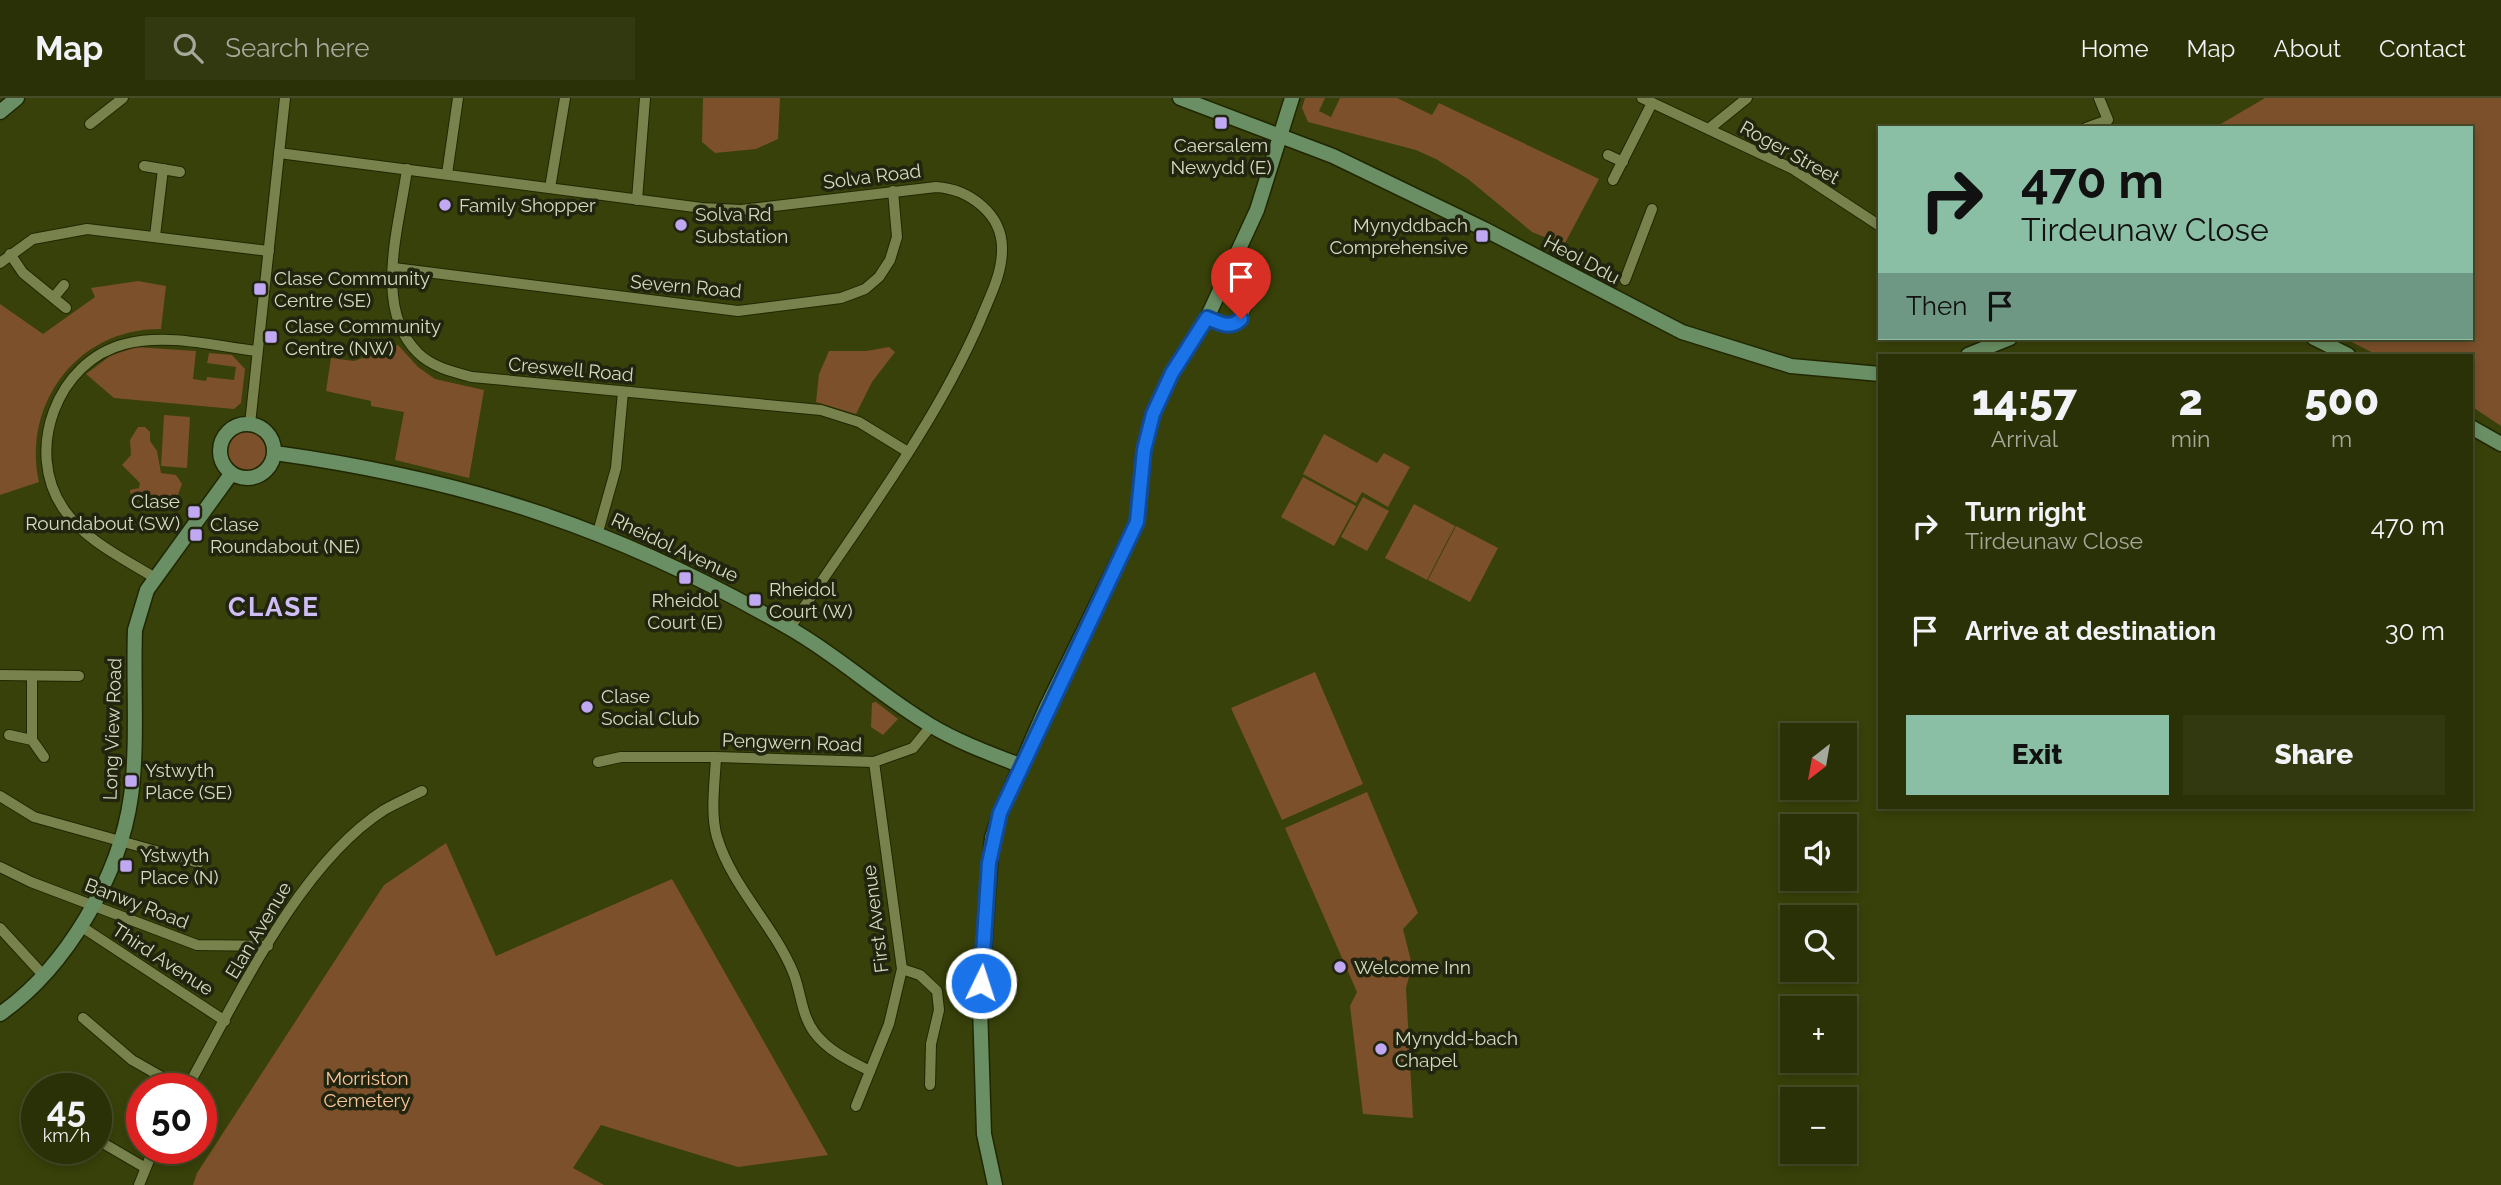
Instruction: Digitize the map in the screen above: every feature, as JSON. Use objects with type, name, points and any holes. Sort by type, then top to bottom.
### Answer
[{"type":"street","points":[[0,112],[17,98]]},
{"type":"street","points":[[90,124],[122,98]]},
{"type":"street","points":[[250,424],[285,98]]},
{"type":"street","points":[[447,174],[458,98]]},
{"type":"street","points":[[550,188],[565,98]]},
{"type":"street","points":[[637,200],[645,98]]},
{"type":"street","name":"Heol Ddu","points":[[1180,98],[1208,103],[1255,129],[1280,135],[1333,156],[1484,229],[1682,332],[1791,366],[1878,374]]},
{"type":"street","points":[[995,1185],[984,1134],[980,1005],[992,838],[1021,766],[1137,522],[1144,450],[1153,414],[1172,373],[1207,318],[1257,210],[1292,98]]},
{"type":"street","points":[[1710,128],[1747,98]]},
{"type":"street","points":[[2092,126],[2108,120],[2099,98]]},
{"type":"street","points":[[1613,180],[1623,162],[1647,100]]},
{"type":"street","name":"Roger Street","points":[[1647,100],[1793,169],[1878,225]]},
{"type":"street","name":"Solva Road","points":[[279,153],[637,200],[741,210],[936,187],[958,191],[989,212],[1003,248],[992,292],[966,352],[936,408],[908,452],[790,628]]},
{"type":"street","points":[[1608,155],[1623,162]]},
{"type":"street","points":[[144,166],[180,172]]},
{"type":"street","points":[[155,236],[163,169]]},
{"type":"street","name":"Creswell Road","points":[[407,169],[394,268],[396,314],[405,335],[418,353],[443,369],[472,377],[821,410],[859,422],[908,452]]},
{"type":"street","name":"Severn Road","points":[[394,268],[738,311],[841,298],[865,289],[879,277],[890,260],[897,237],[893,191]]},
{"type":"street","points":[[1625,279],[1652,209]]},
{"type":"street","points":[[0,263],[33,239],[59,232],[87,229],[269,251]]},
{"type":"street","points":[[10,254],[23,273],[66,308]]},
{"type":"street","points":[[54,297],[64,285]]},
{"type":"street","points":[[1207,318],[1231,326],[1241,319],[1246,308]]},
{"type":"street","points":[[155,578],[100,544],[75,524],[61,506],[46,464],[50,420],[60,398],[79,372],[101,355],[121,345],[164,340],[257,351]]},
{"type":"street","points":[[1970,354],[2005,340]]},
{"type":"street","points":[[2318,340],[2346,354]]},
{"type":"street","points":[[598,532],[616,468],[623,392]]},
{"type":"street","points":[[250,424],[267,432],[273,441],[275,453],[268,470],[258,477],[245,479],[231,474],[223,465],[220,446],[232,428],[250,424]]},
{"type":"street","points":[[2473,428],[2501,444]]},
{"type":"street","name":"Rheidol Avenue","points":[[275,453],[403,474],[463,488],[598,532],[701,579],[790,628],[931,726],[1021,766]]},
{"type":"street","name":"Long View Road","points":[[0,1014],[19,1001],[44,976],[82,927],[93,905],[120,840],[131,795],[135,630],[147,590],[231,474]]},
{"type":"street","points":[[0,675],[79,676]]},
{"type":"street","points":[[32,676],[32,740],[44,757]]},
{"type":"street","name":"Pengwern Road","points":[[598,762],[621,757],[716,757],[874,762],[913,748],[931,726]]},
{"type":"street","points":[[9,734],[32,740]]},
{"type":"street","points":[[716,757],[716,834],[731,872],[785,955],[794,974],[805,1017],[814,1032],[841,1056],[870,1071]]},
{"type":"street","name":"First Avenue","points":[[856,1106],[889,1024],[902,969],[874,762]]},
{"type":"street","name":"Elan Avenue","points":[[196,1073],[297,895],[346,842],[383,811],[422,791]]},
{"type":"street","points":[[0,796],[34,817],[199,863]]},
{"type":"street","name":"Banwy Road","points":[[0,867],[197,945],[268,946]]},
{"type":"street","name":"Third Avenue","points":[[82,927],[225,1021]]},
{"type":"street","points":[[0,928],[44,976]]},
{"type":"street","points":[[902,969],[920,975],[937,991],[939,1010],[931,1044],[930,1084]]},
{"type":"street","points":[[83,1018],[132,1060],[155,1073]]},
{"type":"street","points":[[112,1148],[144,1167]]},
{"type":"street","points":[[139,1185],[146,1164]]},
{"type":"green space","points":[[703,98],[780,98],[778,139],[756,149],[715,153],[702,142]]},
{"type":"green space","points":[[1305,98],[1325,98],[1319,111],[1331,117],[1340,98],[1397,98],[1432,115],[1439,103],[1599,179],[1564,245],[1532,232],[1468,179],[1436,159],[1416,150],[1308,122],[1302,108]]},
{"type":"green space","points":[[2265,98],[2501,98],[2501,426],[2473,407],[2473,354],[2375,354],[2348,340],[2473,340],[2473,126],[2217,126]]},
{"type":"green space","points":[[138,281],[166,286],[161,329],[132,332],[105,341],[82,356],[63,375],[49,398],[39,424],[36,452],[39,482],[0,495],[0,304],[43,334],[95,297],[91,288]]},
{"type":"green space","points":[[398,345],[418,367],[435,379],[484,390],[469,478],[395,460],[404,412],[371,406],[371,401],[326,391],[331,358],[354,361]]},
{"type":"green space","points":[[136,347],[196,351],[193,379],[206,381],[207,377],[234,380],[236,367],[207,363],[209,353],[232,355],[245,369],[241,403],[234,409],[114,398],[86,374],[110,356]]},
{"type":"green space","points":[[889,347],[895,352],[872,382],[856,414],[816,402],[819,374],[829,351],[866,351]]},
{"type":"green space","points":[[164,415],[190,417],[187,468],[161,466]]},
{"type":"green space","points":[[138,427],[145,427],[150,432],[150,441],[157,451],[161,473],[176,475],[182,484],[176,500],[171,501],[162,495],[153,509],[144,506],[141,492],[135,498],[131,497],[130,490],[139,488],[140,483],[122,465],[131,455],[130,440]]},
{"type":"green space","points":[[247,429],[256,430],[263,435],[268,442],[268,460],[263,467],[256,472],[247,473],[238,472],[231,467],[226,460],[225,451],[226,442],[231,435],[238,430]]},
{"type":"green space","points":[[1324,434],[1377,463],[1384,453],[1410,467],[1388,507],[1362,492],[1356,503],[1303,474]]},
{"type":"green space","points":[[1303,477],[1356,506],[1334,546],[1281,517]]},
{"type":"green space","points":[[1363,497],[1389,511],[1367,551],[1341,537]]},
{"type":"green space","points":[[1414,504],[1455,526],[1427,580],[1385,558]]},
{"type":"green space","points":[[1456,526],[1498,548],[1470,602],[1428,580]]},
{"type":"green space","points":[[1315,672],[1363,784],[1282,820],[1231,708]]},
{"type":"green space","points":[[876,702],[898,719],[883,735],[871,727],[872,703]]},
{"type":"green space","points":[[1367,792],[1418,913],[1403,929],[1412,965],[1406,988],[1413,1118],[1363,1114],[1350,1006],[1357,992],[1285,828]]},
{"type":"green space","name":"Morriston Cemetery","points":[[446,843],[496,956],[672,879],[828,1155],[738,1167],[601,1125],[573,1168],[604,1185],[193,1185],[203,1164],[217,1164],[217,1142],[384,885]]},
{"type":"place","name":"Caersalem Newydd (E)","points":[[1221,123]]},
{"type":"place","name":"Family Shopper","points":[[445,205]]},
{"type":"place","name":"Solva Rd Substation","points":[[681,225]]},
{"type":"place","name":"Mynyddbach Comprehensive","points":[[1482,236]]},
{"type":"place","name":"Clase Community Centre (SE)","points":[[260,289]]},
{"type":"place","name":"Clase Community Centre (NW)","points":[[271,337]]},
{"type":"place","name":"Clase Roundabout (SW)","points":[[194,512]]},
{"type":"place","name":"Clase Roundabout (NE)","points":[[196,535]]},
{"type":"place","name":"Rheidol Court (E)","points":[[685,578]]},
{"type":"place","name":"Rheidol Court (W)","points":[[755,600]]},
{"type":"place","name":"Clase Social Club","points":[[587,707]]},
{"type":"place","name":"Ystwyth Place (SE)","points":[[131,781]]},
{"type":"place","name":"Ystwyth Place (N)","points":[[126,866]]},
{"type":"place","name":"Welcome Inn","points":[[1340,967]]},
{"type":"place","name":"Mynydd-bach Chapel","points":[[1381,1049]]},
{"type":"district","name":"CLASE","points":[[274,607]]},
{"type":"route","points":[[981,983],[992,838],[1000,813],[1046,708],[1137,522],[1144,450],[1154,411],[1172,373],[1207,318],[1225,326],[1236,324],[1241,319]]}]
